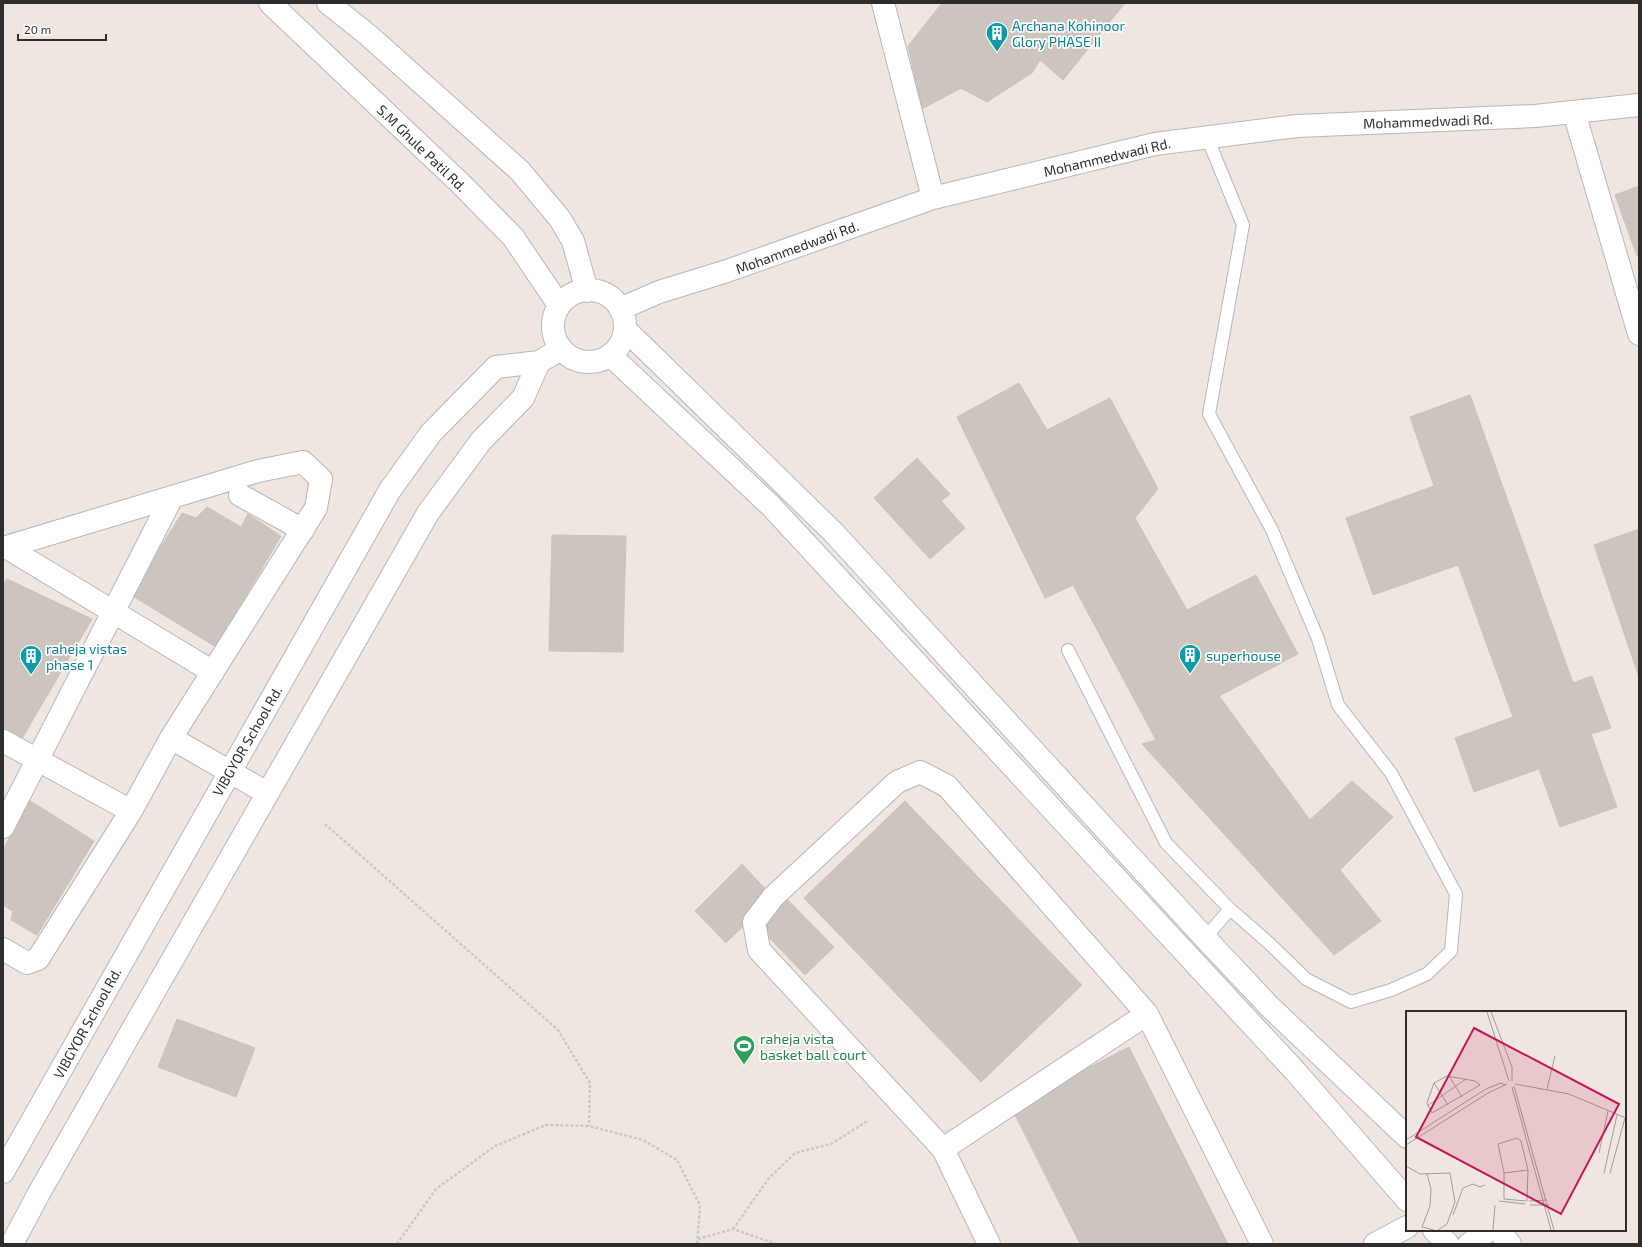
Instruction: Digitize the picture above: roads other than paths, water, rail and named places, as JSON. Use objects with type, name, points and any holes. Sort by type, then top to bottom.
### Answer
[{"type":"street","name":"S.M Ghule Patil Rd.","points":[[270,3],[461,184],[513,237],[560,305]]},
{"type":"street","points":[[328,3],[368,35],[520,171],[560,219],[573,241],[587,291]]},
{"type":"street","points":[[883,3],[933,198]]},
{"type":"street","name":"Mohammedwadi Rd.","points":[[622,319],[659,292],[728,271],[933,198],[1155,144],[1296,126],[1535,116],[1639,105]]},
{"type":"street","points":[[1574,112],[1639,334]]},
{"type":"street","points":[[622,319],[622,339],[610,355],[600,360],[590,362],[578,361],[560,349],[554,335],[553,319],[560,305],[571,295],[587,291],[600,292],[612,299],[622,319],[834,533],[1270,1007],[1406,1136]]},
{"type":"street","points":[[12,1244],[38,1193],[428,513],[481,441],[524,398],[538,362],[560,349]]},
{"type":"street","points":[[610,355],[770,505],[1295,1071],[1406,1199]]},
{"type":"street","name":"VIBGYOR School Rd.","points":[[3,1172],[390,490],[431,433],[496,367],[538,362]]},
{"type":"street","points":[[3,949],[28,963],[38,959],[131,811],[171,738],[316,508],[321,479],[303,462],[258,471],[4,548]]},
{"type":"street","points":[[240,495],[303,530]]},
{"type":"street","points":[[3,827],[172,497]]},
{"type":"street","points":[[4,548],[213,672]]},
{"type":"street","points":[[171,738],[267,793]]},
{"type":"street","points":[[3,741],[131,811]]},
{"type":"street","points":[[989,1244],[943,1149],[759,950],[754,922],[774,896],[897,782],[920,772],[948,786],[1147,1014],[1262,1244]]},
{"type":"street","points":[[943,1149],[1147,1014]]},
{"type":"street","points":[[1295,1071],[1316,1050]]},
{"type":"street","points":[[1375,1244],[1406,1228]]},
{"type":"street","points":[[1435,1231],[1448,1244]]},
{"type":"street","points":[[1469,1244],[1488,1231]]},
{"type":"street","points":[[1499,1231],[1510,1244]]},
{"type":"lane","points":[[1068,650],[1166,843],[1230,909],[1270,944],[1306,979],[1351,1002],[1392,990],[1427,974],[1451,951],[1456,894],[1391,773],[1338,705],[1318,639],[1272,530],[1209,414],[1243,225],[1207,137]]},
{"type":"lane","points":[[1205,938],[1230,909]]},
{"type":"place","name":"Archana Kohinoor Glory PHASE II","points":[[997,52]]},
{"type":"place","name":"superhouse","points":[[1190,674]]},
{"type":"place","name":"raheja vistas phase 1","points":[[31,676]]},
{"type":"place","name":"raheja vista basket ball court","points":[[744,1066]]}]
